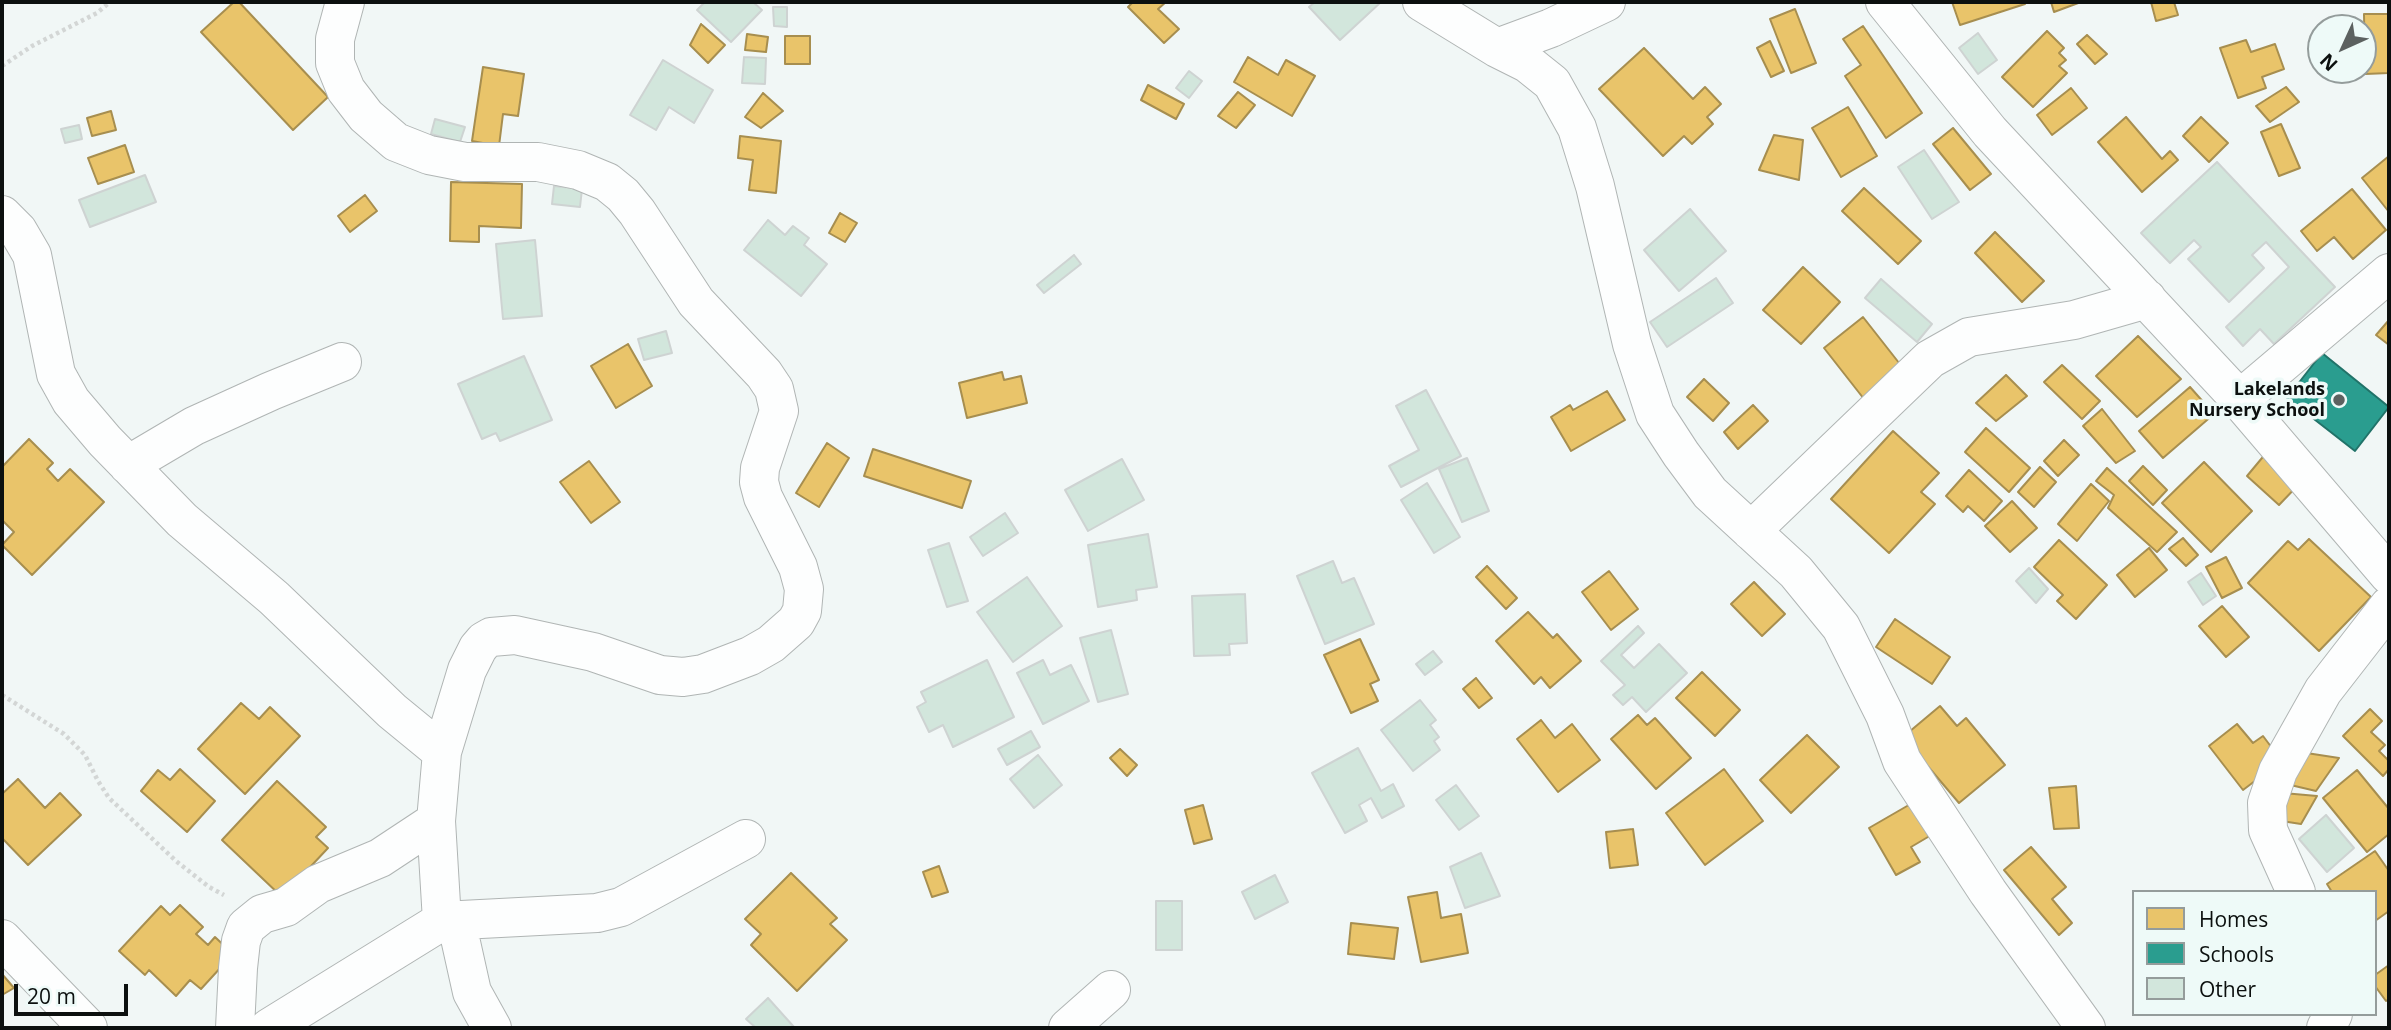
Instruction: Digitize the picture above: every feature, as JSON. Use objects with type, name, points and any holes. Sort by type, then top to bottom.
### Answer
[{"type":"street","points":[[345,2],[335,39],[335,62],[346,90],[366,116],[396,142],[429,155],[465,162],[538,162],[578,170],[607,182],[637,212],[696,302],[764,374],[778,400],[779,411],[760,468],[759,482],[763,497],[798,568],[804,589],[802,611],[796,622],[771,644],[750,656],[683,677],[660,675],[593,653],[515,635],[491,637],[478,648],[472,658],[442,752],[436,821],[449,920],[472,992],[492,1028]]},
{"type":"street","points":[[1422,2],[1527,63],[1552,83],[1577,128],[1595,186],[1632,344],[1655,414],[1710,493],[1796,572],[1841,627],[1885,715],[1902,761],[1988,892],[2086,1028]]},
{"type":"street","points":[[1497,48],[1551,28],[1606,2]]},
{"type":"street","points":[[1885,2],[1990,132],[2239,400],[2389,575]]},
{"type":"street","points":[[2,215],[18,231],[32,255],[56,374],[71,401],[181,520],[274,598],[392,711],[442,752]]},
{"type":"street","points":[[2239,400],[2389,273]]},
{"type":"street","points":[[1751,531],[1930,359],[1969,337],[2074,320],[2147,299]]},
{"type":"street","points":[[128,465],[194,425],[342,362]]},
{"type":"street","points":[[2296,890],[2268,830],[2267,803],[2278,771],[2323,691],[2389,606]]},
{"type":"street","points":[[234,1028],[241,941],[246,928],[262,914],[286,907],[318,884],[380,858],[436,821]]},
{"type":"street","points":[[269,1028],[449,920],[597,912],[621,907],[746,839]]},
{"type":"street","points":[[2,939],[88,1028]]},
{"type":"street","points":[[1068,1028],[1111,990]]},
{"type":"path","points":[[2,66],[32,46],[97,13],[110,2]]},
{"type":"path","points":[[2,695],[64,734],[85,755],[97,781],[109,797],[176,861],[209,887],[262,914]]},
{"type":"building: Homes","points":[[234,2],[239,2],[328,97],[293,130],[201,32]]},
{"type":"building: Homes","points":[[1133,2],[1166,2],[1158,9],[1179,29],[1164,43],[1128,7]]},
{"type":"building: Homes","points":[[1952,2],[2024,2],[2025,4],[1960,25]]},
{"type":"building: Homes","points":[[2051,2],[2081,2],[2054,12]]},
{"type":"building: Homes","points":[[2151,2],[2174,2],[2178,15],[2156,21]]},
{"type":"building: Homes","points":[[1795,9],[1816,63],[1791,73],[1770,19]]},
{"type":"building: Homes","points":[[2377,14],[2389,14],[2389,73],[2377,74]]},
{"type":"building: Homes","points":[[701,24],[725,45],[708,63],[690,45]]},
{"type":"building: Homes","points":[[1863,26],[1922,113],[1886,138],[1845,76],[1861,65],[1843,39]]},
{"type":"building: Homes","points":[[2047,31],[2064,48],[2059,53],[2066,60],[2059,66],[2067,73],[2033,107],[2002,77]]},
{"type":"building: Homes","points":[[747,34],[768,37],[766,52],[745,50]]},
{"type":"building: Homes","points":[[2087,35],[2107,54],[2095,64],[2077,44]]},
{"type":"building: Homes","points":[[785,36],[810,36],[810,64],[785,64]]},
{"type":"building: Homes","points":[[2246,40],[2251,52],[2275,44],[2284,69],[2262,77],[2266,88],[2238,98],[2220,48]]},
{"type":"building: Homes","points":[[1770,41],[1784,71],[1771,77],[1757,48]]},
{"type":"building: Homes","points":[[1644,48],[1693,99],[1705,87],[1721,104],[1707,117],[1713,124],[1692,144],[1684,136],[1663,156],[1599,89]]},
{"type":"building: Homes","points":[[1248,57],[1278,75],[1286,60],[1315,76],[1292,116],[1234,82]]},
{"type":"building: Homes","points":[[483,67],[524,74],[518,116],[503,114],[499,146],[472,141]]},
{"type":"building: Homes","points":[[1148,85],[1184,104],[1176,119],[1141,100]]},
{"type":"building: Homes","points":[[2286,87],[2299,102],[2270,122],[2256,106]]},
{"type":"building: Homes","points":[[2071,88],[2087,108],[2052,135],[2037,115]]},
{"type":"building: Homes","points":[[1238,92],[1255,105],[1236,128],[1218,116]]},
{"type":"building: Homes","points":[[763,93],[783,111],[761,128],[745,117]]},
{"type":"building: Homes","points":[[1848,107],[1877,156],[1841,177],[1812,128]]},
{"type":"building: Homes","points":[[111,111],[116,130],[92,136],[87,118]]},
{"type":"building: Homes","points":[[2126,117],[2162,159],[2170,151],[2178,160],[2142,192],[2098,142]]},
{"type":"building: Homes","points":[[2201,117],[2228,143],[2209,162],[2183,136]]},
{"type":"building: Homes","points":[[2281,124],[2300,168],[2279,176],[2261,132]]},
{"type":"building: Homes","points":[[1953,128],[1991,174],[1970,190],[1933,144]]},
{"type":"building: Homes","points":[[1774,135],[1803,140],[1799,180],[1759,170]]},
{"type":"building: Homes","points":[[740,136],[781,141],[776,193],[749,190],[753,160],[738,158]]},
{"type":"building: Homes","points":[[125,145],[134,172],[98,184],[88,158]]},
{"type":"building: Homes","points":[[2389,156],[2389,212],[2362,178]]},
{"type":"building: Homes","points":[[451,182],[522,184],[521,228],[479,226],[479,242],[450,241]]},
{"type":"building: Homes","points":[[1864,188],[1921,241],[1898,264],[1842,211]]},
{"type":"building: Homes","points":[[2352,189],[2386,230],[2353,259],[2334,237],[2317,251],[2301,231]]},
{"type":"building: Homes","points":[[365,195],[377,211],[350,232],[338,216]]},
{"type":"building: Homes","points":[[840,213],[857,223],[845,242],[829,233]]},
{"type":"building: Homes","points":[[1995,232],[2044,281],[2022,302],[1975,253]]},
{"type":"building: Homes","points":[[1803,267],[1840,302],[1801,344],[1763,310]]},
{"type":"building: Homes","points":[[1863,317],[1903,368],[1864,399],[1824,348]]},
{"type":"building: Homes","points":[[2389,320],[2389,345],[2376,335]]},
{"type":"building: Homes","points":[[2138,336],[2181,379],[2137,417],[2096,376]]},
{"type":"building: Homes","points":[[628,344],[652,386],[616,408],[591,366]]},
{"type":"building: Homes","points":[[2062,365],[2100,401],[2082,419],[2044,382]]},
{"type":"building: Homes","points":[[1002,372],[1004,380],[1021,376],[1027,403],[967,418],[959,383]]},
{"type":"building: Homes","points":[[2006,375],[2027,396],[1996,421],[1976,403]]},
{"type":"building: Homes","points":[[1704,379],[1729,403],[1713,421],[1687,397]]},
{"type":"building: Homes","points":[[2190,387],[2214,414],[2163,458],[2139,431]]},
{"type":"building: Homes","points":[[1607,391],[1625,420],[1571,451],[1551,417],[1570,405],[1573,410]]},
{"type":"building: Homes","points":[[1753,405],[1768,421],[1738,449],[1724,432]]},
{"type":"building: Homes","points":[[2102,409],[2135,451],[2116,463],[2083,426]]},
{"type":"building: Homes","points":[[1986,428],[2030,468],[2009,492],[1965,452]]},
{"type":"building: Homes","points":[[1893,431],[1939,473],[1921,492],[1935,504],[1889,553],[1831,499]]},
{"type":"building: Homes","points":[[29,439],[53,463],[47,469],[58,481],[70,469],[104,502],[32,575],[2,545],[14,532],[2,520],[2,467]]},
{"type":"building: Homes","points":[[2064,440],[2079,455],[2058,476],[2044,461]]},
{"type":"building: Homes","points":[[827,443],[849,458],[819,507],[796,493]]},
{"type":"building: Homes","points":[[873,449],[971,481],[962,508],[864,476]]},
{"type":"building: Homes","points":[[2267,452],[2301,482],[2279,505],[2247,476]]},
{"type":"building: Homes","points":[[589,461],[620,502],[591,523],[560,482]]},
{"type":"building: Homes","points":[[2204,462],[2252,511],[2211,552],[2162,503]]},
{"type":"building: Homes","points":[[2143,466],[2167,490],[2153,505],[2129,481]]},
{"type":"building: Homes","points":[[2040,467],[2056,482],[2034,507],[2018,492]]},
{"type":"building: Homes","points":[[2107,468],[2177,532],[2157,552],[2108,508],[2114,495],[2096,481]]},
{"type":"building: Homes","points":[[1969,470],[2002,501],[1984,521],[1968,506],[1963,512],[1946,496]]},
{"type":"building: Homes","points":[[2091,484],[2109,501],[2077,541],[2058,524]]},
{"type":"building: Homes","points":[[2012,501],[2037,528],[2010,552],[1985,526]]},
{"type":"building: Homes","points":[[2183,538],[2198,555],[2186,566],[2169,549]]},
{"type":"building: Homes","points":[[2309,539],[2371,597],[2319,651],[2248,583],[2288,541],[2298,550]]},
{"type":"building: Homes","points":[[2059,540],[2107,585],[2076,619],[2057,601],[2063,595],[2034,567]]},
{"type":"building: Homes","points":[[2149,548],[2167,570],[2135,597],[2117,575]]},
{"type":"building: Homes","points":[[2226,557],[2242,588],[2222,598],[2206,567]]},
{"type":"building: Homes","points":[[1487,566],[1517,598],[1506,609],[1476,577]]},
{"type":"building: Homes","points":[[1609,571],[1638,609],[1611,630],[1582,592]]},
{"type":"building: Homes","points":[[1754,582],[1785,614],[1762,636],[1731,604]]},
{"type":"building: Homes","points":[[2222,606],[2249,637],[2226,657],[2199,626]]},
{"type":"building: Homes","points":[[1528,612],[1553,638],[1557,634],[1581,661],[1550,688],[1541,677],[1534,684],[1496,641]]},
{"type":"building: Homes","points":[[1895,619],[1950,657],[1932,684],[1876,647]]},
{"type":"building: Homes","points":[[1360,639],[1379,680],[1370,684],[1378,701],[1351,713],[1324,655]]},
{"type":"building: Homes","points":[[1702,672],[1740,710],[1715,736],[1676,698]]},
{"type":"building: Homes","points":[[1476,678],[1492,698],[1479,708],[1463,689]]},
{"type":"building: Homes","points":[[241,703],[259,719],[270,707],[300,736],[245,794],[198,749]]},
{"type":"building: Homes","points":[[1940,706],[1957,726],[1966,718],[2005,765],[1959,803],[1903,737]]},
{"type":"building: Homes","points":[[2370,709],[2382,721],[2371,732],[2385,745],[2379,751],[2389,761],[2389,769],[2383,776],[2343,736]]},
{"type":"building: Homes","points":[[1638,715],[1647,725],[1655,718],[1691,758],[1656,789],[1611,739]]},
{"type":"building: Homes","points":[[1541,720],[1555,738],[1572,724],[1600,760],[1558,792],[1517,739]]},
{"type":"building: Homes","points":[[2237,724],[2253,743],[2263,736],[2275,752],[2272,768],[2243,790],[2209,746]]},
{"type":"building: Homes","points":[[1807,735],[1839,767],[1791,813],[1760,780]]},
{"type":"building: Homes","points":[[1120,749],[1137,765],[1127,776],[1110,758]]},
{"type":"building: Homes","points":[[2300,752],[2339,758],[2316,791],[2282,783]]},
{"type":"building: Homes","points":[[180,769],[215,801],[187,832],[141,791],[158,770],[170,780]]},
{"type":"building: Homes","points":[[1724,769],[1763,821],[1705,865],[1666,813]]},
{"type":"building: Homes","points":[[2357,770],[2389,809],[2389,834],[2367,852],[2323,798]]},
{"type":"building: Homes","points":[[18,779],[45,808],[60,793],[81,815],[28,865],[2,838],[2,794]]},
{"type":"building: Homes","points":[[277,781],[326,827],[316,837],[328,848],[282,897],[222,840]]},
{"type":"building: Homes","points":[[2076,786],[2079,828],[2054,829],[2049,788]]},
{"type":"building: Homes","points":[[2283,793],[2317,796],[2301,824],[2275,820]]},
{"type":"building: Homes","points":[[1914,802],[1933,834],[1911,847],[1920,862],[1896,875],[1869,828]]},
{"type":"building: Homes","points":[[1203,805],[1212,839],[1194,844],[1185,810]]},
{"type":"building: Homes","points":[[1633,829],[1638,865],[1610,868],[1606,832]]},
{"type":"building: Homes","points":[[2031,847],[2066,887],[2052,899],[2072,923],[2059,935],[2004,870]]},
{"type":"building: Homes","points":[[2375,851],[2389,871],[2389,911],[2377,920],[2377,890],[2331,890],[2327,884]]},
{"type":"building: Homes","points":[[939,866],[948,892],[932,897],[923,872]]},
{"type":"building: Homes","points":[[791,873],[837,918],[830,924],[847,940],[797,991],[751,945],[761,934],[745,919]]},
{"type":"building: Homes","points":[[1437,892],[1441,918],[1461,914],[1468,953],[1421,962],[1408,897]]},
{"type":"building: Homes","points":[[180,905],[203,927],[196,934],[208,945],[215,937],[233,954],[201,989],[190,980],[176,996],[149,970],[145,975],[119,951],[161,906],[170,915]]},
{"type":"building: Homes","points":[[1351,923],[1398,928],[1394,959],[1348,954]]},
{"type":"building: Homes","points":[[2389,965],[2389,999],[2386,1001],[2377,989],[2377,974]]},
{"type":"building: Homes","points":[[2,974],[14,988],[2,995]]},
{"type":"building: Schools","points":[[2322,353],[2389,407],[2355,451],[2287,398]]},
{"type":"building: Other","points":[[705,2],[753,2],[762,10],[731,42],[697,10]]},
{"type":"building: Other","points":[[1315,2],[1381,2],[1340,40],[1309,7]]},
{"type":"building: Other","points":[[773,7],[787,7],[787,27],[774,26]]},
{"type":"building: Other","points":[[1978,33],[1997,60],[1978,74],[1959,48]]},
{"type":"building: Other","points":[[744,57],[766,58],[765,84],[742,83]]},
{"type":"building: Other","points":[[663,60],[713,90],[694,123],[669,107],[656,130],[630,115]]},
{"type":"building: Other","points":[[1189,71],[1202,81],[1189,98],[1176,88]]},
{"type":"building: Other","points":[[435,119],[465,127],[460,142],[431,134]]},
{"type":"building: Other","points":[[79,125],[82,139],[65,143],[61,129]]},
{"type":"building: Other","points":[[1924,150],[1959,202],[1932,219],[1898,167]]},
{"type":"building: Other","points":[[2217,162],[2335,287],[2274,344],[2260,329],[2243,346],[2226,327],[2289,267],[2266,242],[2252,255],[2264,268],[2229,302],[2188,259],[2201,247],[2194,240],[2170,263],[2141,233]]},
{"type":"building: Other","points":[[145,175],[156,202],[90,227],[79,200]]},
{"type":"building: Other","points":[[554,186],[582,189],[580,207],[552,204]]},
{"type":"building: Other","points":[[1690,209],[1726,251],[1679,291],[1644,250]]},
{"type":"building: Other","points":[[768,220],[785,235],[793,226],[809,238],[804,245],[827,264],[801,296],[744,250]]},
{"type":"building: Other","points":[[535,240],[542,316],[503,319],[496,244]]},
{"type":"building: Other","points":[[1074,255],[1081,264],[1044,293],[1037,285]]},
{"type":"building: Other","points":[[1716,278],[1733,303],[1667,347],[1650,322]]},
{"type":"building: Other","points":[[1881,279],[1932,324],[1917,342],[1865,298]]},
{"type":"building: Other","points":[[666,331],[672,353],[644,360],[638,339]]},
{"type":"building: Other","points":[[524,356],[552,420],[500,441],[496,433],[482,439],[458,384]]},
{"type":"building: Other","points":[[1426,390],[1461,456],[1401,487],[1389,466],[1419,450],[1396,406]]},
{"type":"building: Other","points":[[1467,458],[1489,511],[1462,522],[1439,469]]},
{"type":"building: Other","points":[[1122,459],[1144,500],[1088,531],[1065,490]]},
{"type":"building: Other","points":[[1427,483],[1460,537],[1434,553],[1401,500]]},
{"type":"building: Other","points":[[1005,513],[1018,533],[983,556],[970,537]]},
{"type":"building: Other","points":[[1148,534],[1157,587],[1136,590],[1137,600],[1098,607],[1088,545]]},
{"type":"building: Other","points":[[949,543],[968,601],[947,607],[928,550]]},
{"type":"building: Other","points":[[1333,561],[1342,583],[1354,578],[1374,624],[1325,644],[1297,576]]},
{"type":"building: Other","points":[[2029,568],[2048,589],[2036,603],[2016,581]]},
{"type":"building: Other","points":[[2201,573],[2216,596],[2203,605],[2188,582]]},
{"type":"building: Other","points":[[1027,577],[1062,626],[1013,662],[977,612]]},
{"type":"building: Other","points":[[1245,594],[1247,643],[1229,644],[1230,655],[1194,656],[1192,596]]},
{"type":"building: Other","points":[[1638,626],[1644,633],[1621,655],[1634,668],[1659,644],[1687,673],[1646,712],[1632,697],[1623,705],[1613,695],[1625,685],[1601,661]]},
{"type":"building: Other","points":[[1111,630],[1128,694],[1098,702],[1080,638]]},
{"type":"building: Other","points":[[1433,651],[1442,662],[1425,675],[1416,664]]},
{"type":"building: Other","points":[[987,660],[1014,717],[953,747],[943,725],[929,732],[917,707],[926,702],[921,692]]},
{"type":"building: Other","points":[[1043,660],[1050,675],[1071,665],[1089,701],[1043,724],[1017,673]]},
{"type":"building: Other","points":[[1420,700],[1436,720],[1430,725],[1439,737],[1434,741],[1440,750],[1413,771],[1381,730]]},
{"type":"building: Other","points":[[1031,731],[1040,747],[1007,765],[998,749]]},
{"type":"building: Other","points":[[1358,748],[1381,791],[1393,784],[1404,806],[1382,818],[1371,798],[1359,805],[1367,821],[1345,833],[1312,773]]},
{"type":"building: Other","points":[[1038,755],[1062,785],[1034,808],[1010,779]]},
{"type":"building: Other","points":[[1456,785],[1479,816],[1459,830],[1436,800]]},
{"type":"building: Other","points":[[2326,815],[2354,848],[2327,872],[2299,839]]},
{"type":"building: Other","points":[[1481,853],[1500,896],[1465,908],[1450,867]]},
{"type":"building: Other","points":[[1275,875],[1288,902],[1255,919],[1242,892]]},
{"type":"building: Other","points":[[1156,901],[1182,901],[1182,950],[1156,950]]},
{"type":"building: Other","points":[[768,998],[793,1028],[756,1028],[746,1019]]},
{"type":"place","name":"Lakelands Nursery School","points":[[2339,400]]}]
